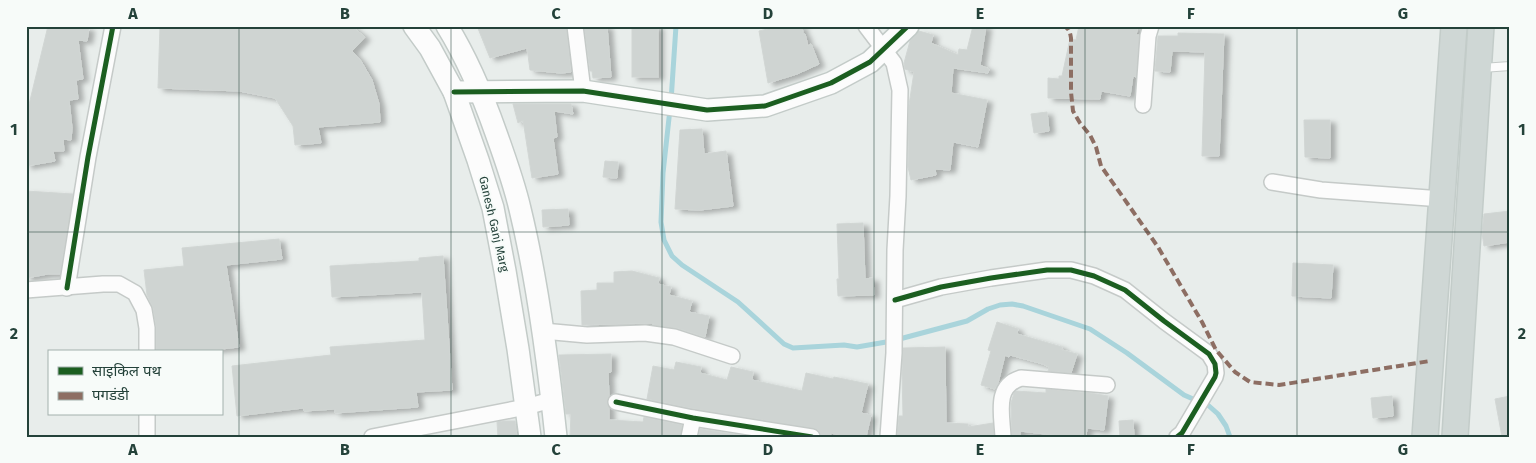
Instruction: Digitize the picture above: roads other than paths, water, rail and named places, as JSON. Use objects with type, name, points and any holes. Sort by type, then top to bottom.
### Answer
[{"type":"main road","name":"Ganesh Ganj Marg","points":[[414,26],[430,48],[454,92],[493,208],[505,271],[530,437]]},
{"type":"main road","points":[[447,26],[482,92],[520,208],[543,331],[556,437]]},
{"type":"main road","points":[[454,92],[583,92],[707,110],[765,106],[831,83],[870,62],[908,26]]},
{"type":"main road","points":[[1425,437],[1454,26]]},
{"type":"main road","points":[[1455,437],[1481,26]]},
{"type":"street","points":[[67,288],[88,157],[113,26]]},
{"type":"street","points":[[575,26],[583,92]]},
{"type":"street","points":[[866,26],[894,63],[900,90],[894,354],[888,437]]},
{"type":"street","points":[[1143,106],[1148,36],[1151,26]]},
{"type":"street","points":[[1272,182],[1322,190],[1442,199]]},
{"type":"street","points":[[895,305],[941,287],[1047,270],[1071,270],[1094,276],[1125,290],[1209,354],[1215,364],[1215,377],[1182,433],[1177,437]]},
{"type":"street","points":[[26,290],[120,284],[135,293],[144,310],[147,328],[147,350]]},
{"type":"street","points":[[543,331],[587,335],[645,334],[674,337],[732,356]]},
{"type":"street","points":[[1003,437],[1002,396],[1005,387],[1012,380],[1021,378],[1107,385]]},
{"type":"street","points":[[372,437],[526,407],[551,400]]},
{"type":"street","points":[[616,402],[693,418],[812,437]]},
{"type":"street","points":[[147,416],[147,437]]},
{"type":"street","points":[[689,437],[693,418]]},
{"type":"lane","points":[[1478,69],[1510,66]]},
{"type":"waterway","points":[[671,101],[676,26]]},
{"type":"waterway","points":[[670,109],[663,173],[661,222],[664,240],[672,256],[682,265],[738,302],[784,344],[793,348],[844,345],[857,347],[892,341],[967,321],[988,309],[1000,305],[1012,304],[1023,306],[1090,329],[1127,353],[1184,395],[1209,406],[1218,414],[1226,426],[1230,437]]}]
